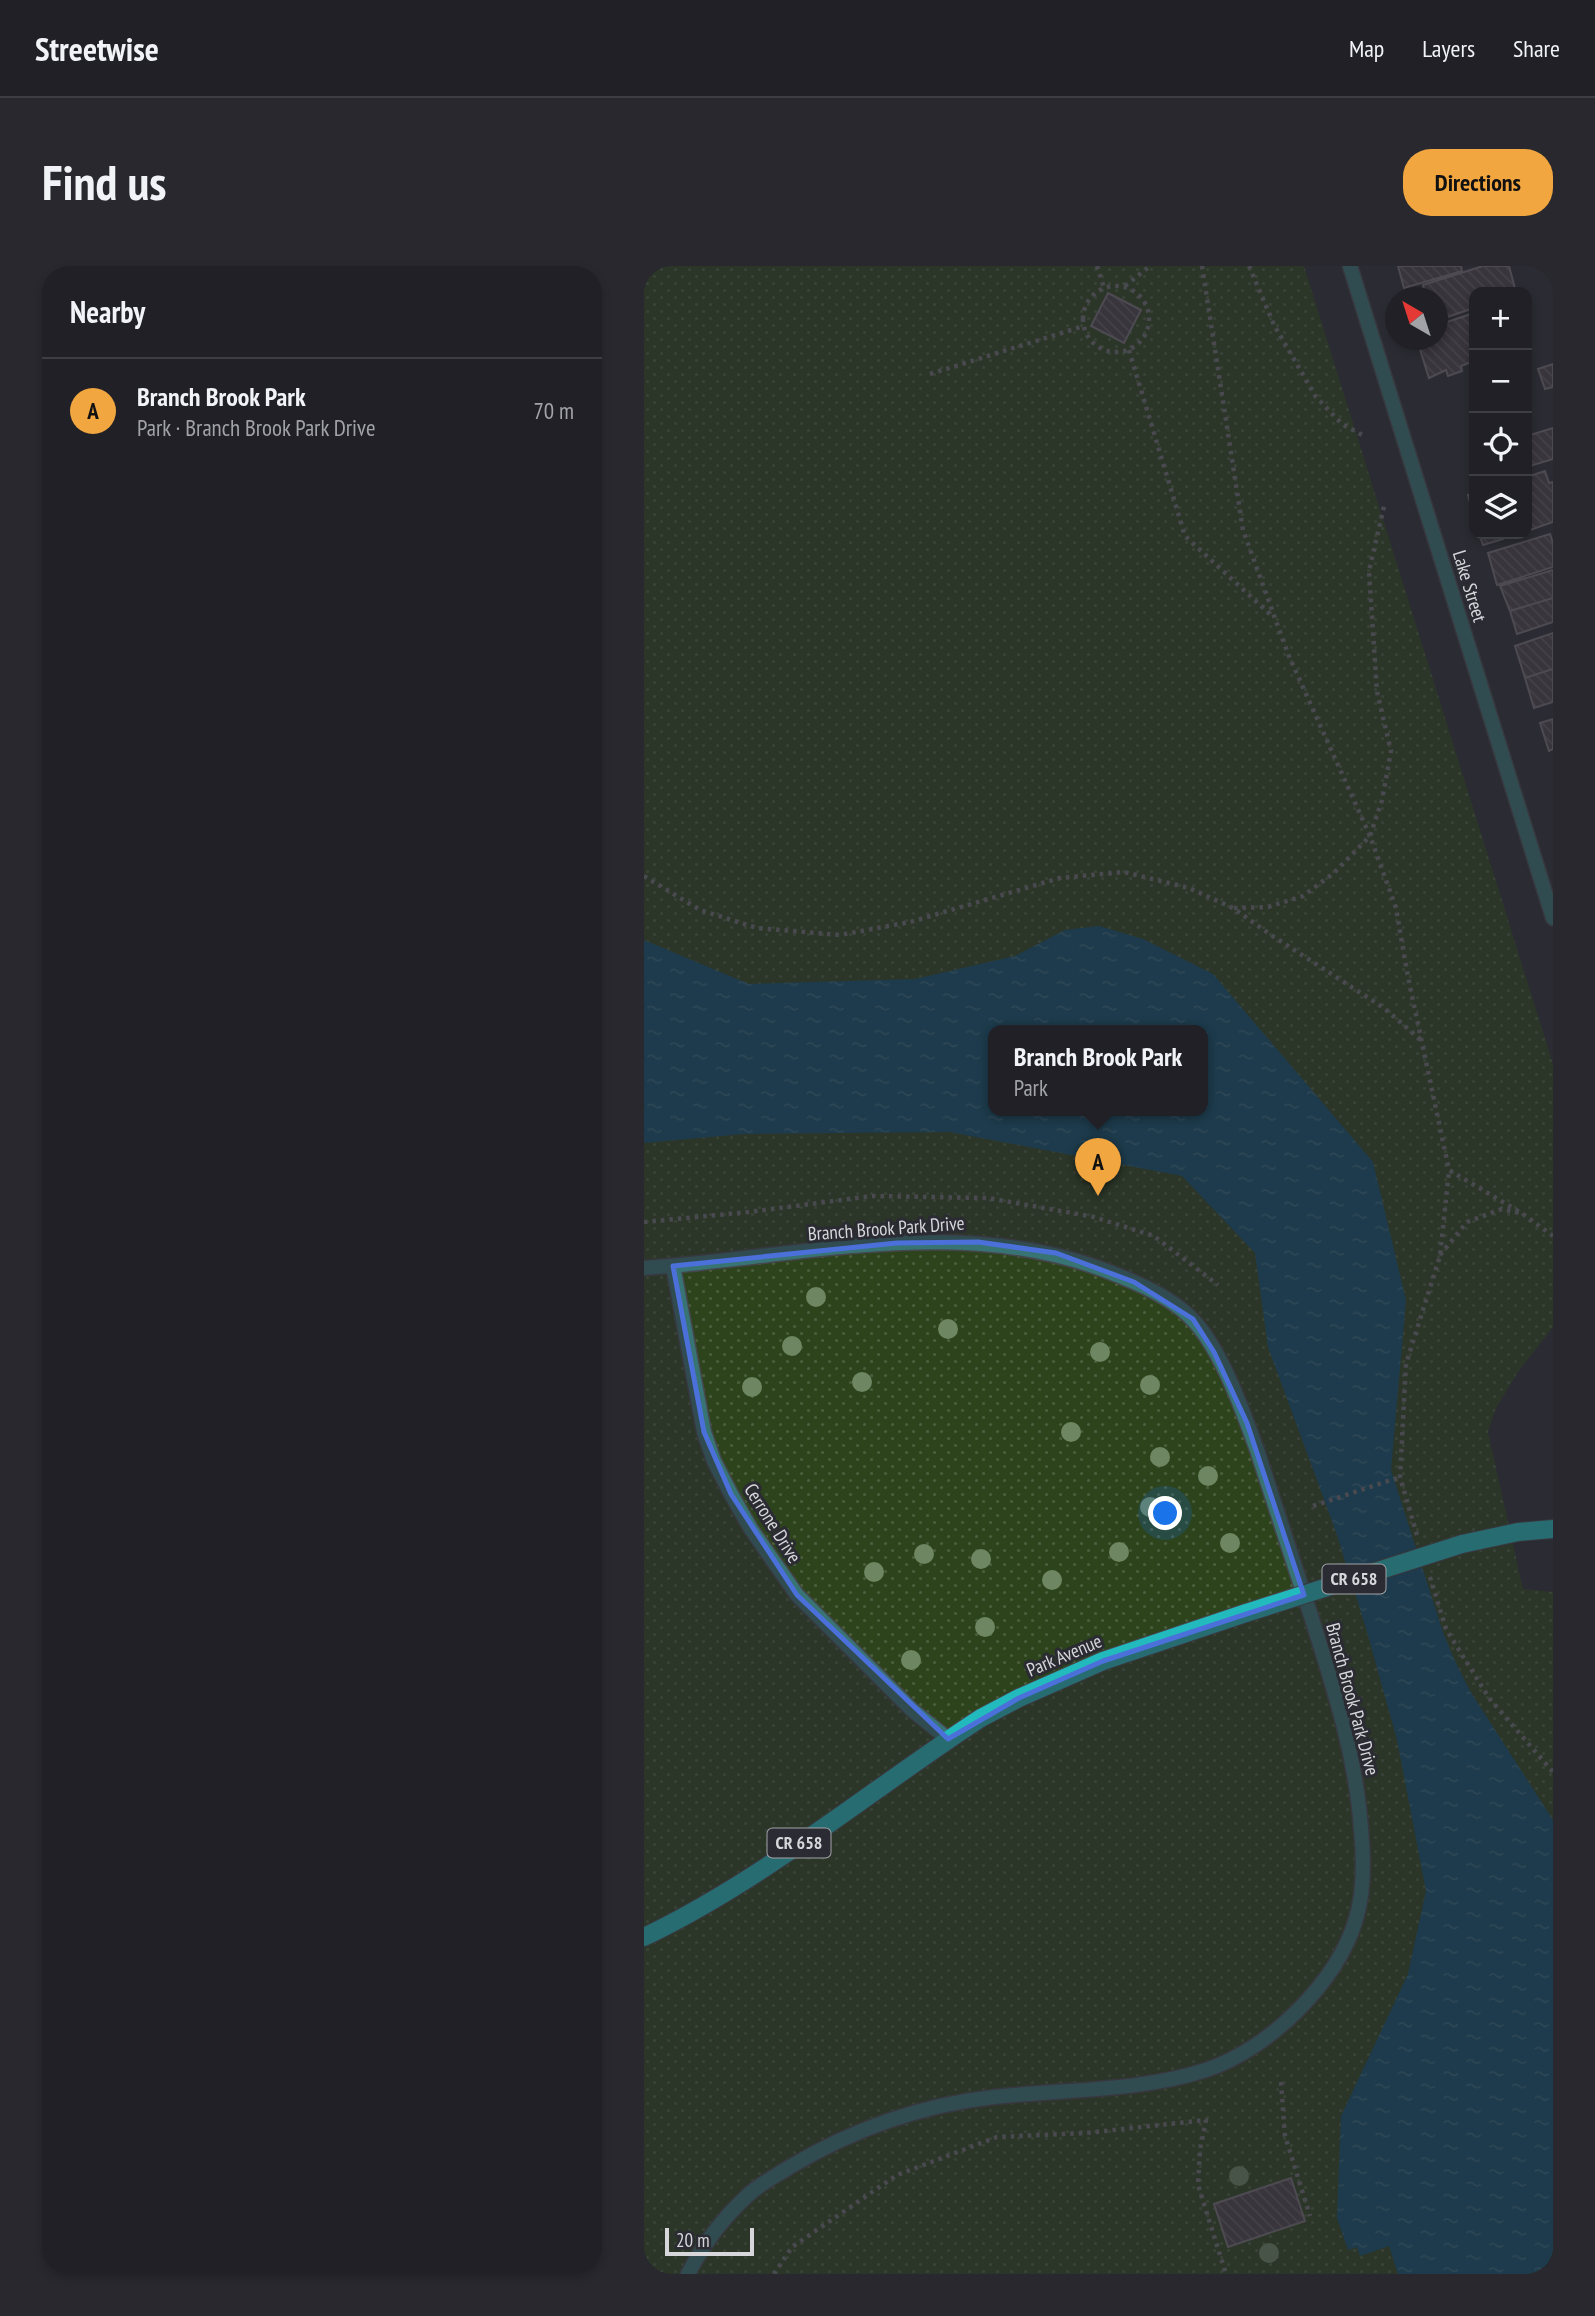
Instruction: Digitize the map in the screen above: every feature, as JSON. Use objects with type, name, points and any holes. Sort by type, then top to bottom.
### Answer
[{"type":"main road","name":"Park Avenue","points":[[644,1937],[697,1909],[764,1867],[981,1718],[1083,1669],[1134,1649],[1462,1544],[1518,1532],[1553,1530]]},
{"type":"street","name":"Lake Street","points":[[1350,266],[1553,918]]},
{"type":"street","name":"Branch Brook Park Drive","points":[[644,1268],[897,1243],[949,1241],[1003,1244],[1056,1253],[1110,1271],[1156,1294],[1193,1319],[1214,1352],[1247,1423],[1330,1675],[1356,1778],[1362,1854],[1357,1917],[1343,1949],[1321,1982],[1294,2012],[1271,2034],[1245,2051],[1206,2070],[1159,2081],[964,2101],[867,2128],[801,2160],[748,2194],[719,2225],[688,2274]]},
{"type":"street","name":"Cerrone Drive","points":[[673,1266],[704,1432],[714,1461],[751,1529],[797,1595],[912,1710],[948,1740]]},
{"type":"path","points":[[1097,266],[1104,288]]},
{"type":"path","points":[[1125,286],[1150,266]]},
{"type":"path","points":[[1202,266],[1243,530],[1288,654],[1370,836],[1396,908],[1449,1170],[1440,1256],[1406,1364],[1400,1477],[1419,1540]]},
{"type":"path","points":[[1249,266],[1274,325],[1316,397],[1342,424],[1364,436]]},
{"type":"path","points":[[1125,286],[1142,297],[1150,317],[1149,328],[1145,337],[1129,350],[1118,353],[1098,348],[1090,341],[1084,327],[1084,311],[1088,301],[1104,288],[1125,286]]},
{"type":"path","points":[[930,374],[1084,327]]},
{"type":"path","points":[[1129,350],[1185,536],[1275,620]]},
{"type":"path","points":[[1233,908],[1268,907],[1303,896],[1334,873],[1370,836],[1382,800],[1391,751],[1377,692],[1369,571],[1385,502]]},
{"type":"path","points":[[644,876],[700,910],[757,928],[840,934],[910,922],[1060,878],[1124,872],[1189,888],[1233,908],[1384,1008],[1422,1041]]},
{"type":"path","points":[[1449,1170],[1523,1214],[1553,1236]]},
{"type":"path","points":[[644,1222],[872,1196],[988,1198],[1094,1217],[1154,1236],[1219,1284]]},
{"type":"path","points":[[1440,1256],[1467,1223],[1502,1209],[1523,1214]]},
{"type":"path","points":[[1313,1506],[1400,1477]]},
{"type":"path","points":[[1427,1566],[1446,1629],[1489,1698],[1553,1772]]},
{"type":"path","points":[[1281,2082],[1285,2136],[1310,2216]]},
{"type":"path","points":[[774,2274],[792,2246],[897,2175],[997,2137],[1086,2133],[1206,2120],[1200,2150],[1198,2185],[1227,2274]]},
{"type":"highlighted area","points":[[978,1242],[1056,1253],[1134,1282],[1193,1319],[1214,1352],[1247,1423],[1304,1595],[1103,1661],[1019,1698],[948,1739],[797,1595],[731,1494],[704,1432],[673,1266],[897,1243]]},
{"type":"green space","points":[[644,266],[1304,266],[1553,1064],[1553,1327],[1518,1372],[1496,1408],[1488,1432],[1523,1589],[1553,1592],[1553,2274],[644,2274]]},
{"type":"water","points":[[1099,926],[1143,939],[1213,974],[1373,1162],[1406,1300],[1391,1470],[1443,1632],[1455,1661],[1470,1691],[1553,1820],[1553,2274],[1398,2274],[1389,2246],[1360,2256],[1357,2247],[1348,2250],[1337,2218],[1341,2116],[1408,1974],[1426,1891],[1397,1740],[1367,1632],[1336,1532],[1268,1347],[1255,1253],[1182,1176],[950,1132],[744,1134],[644,1143],[644,940],[749,984],[915,979],[1015,956],[1065,930]]},
{"type":"building","points":[[1398,266],[1461,266],[1462,271],[1404,287]]},
{"type":"building","points":[[1483,266],[1509,266],[1515,287],[1469,287],[1469,310],[1448,317],[1448,287],[1423,285]]},
{"type":"building","points":[[1108,293],[1141,310],[1124,343],[1091,326]]},
{"type":"building","points":[[1469,315],[1469,363],[1461,366],[1462,371],[1448,376],[1446,370],[1429,378],[1420,350],[1448,350],[1448,322]]},
{"type":"building","points":[[1553,364],[1553,387],[1545,389],[1538,369]]},
{"type":"building","points":[[1553,428],[1553,459],[1532,465],[1532,434]]},
{"type":"building","points":[[1545,471],[1549,483],[1553,482],[1553,522],[1532,529],[1532,476]]},
{"type":"building","points":[[1550,534],[1553,543],[1553,567],[1497,585],[1488,553]]},
{"type":"building","points":[[1481,539],[1503,539],[1483,545]]},
{"type":"building","points":[[1553,570],[1553,598],[1510,611],[1500,586]]},
{"type":"building","points":[[1553,598],[1553,622],[1517,634],[1510,611]]},
{"type":"building","points":[[1553,633],[1553,669],[1525,678],[1515,646]]},
{"type":"building","points":[[1553,669],[1553,702],[1534,708],[1525,678]]},
{"type":"building","points":[[1553,719],[1553,749],[1549,751],[1540,723]]},
{"type":"building","points":[[1291,2178],[1305,2221],[1228,2247],[1214,2204]]},
{"type":"place","name":"Branch Brook Park","points":[[1098,1196]]}]
